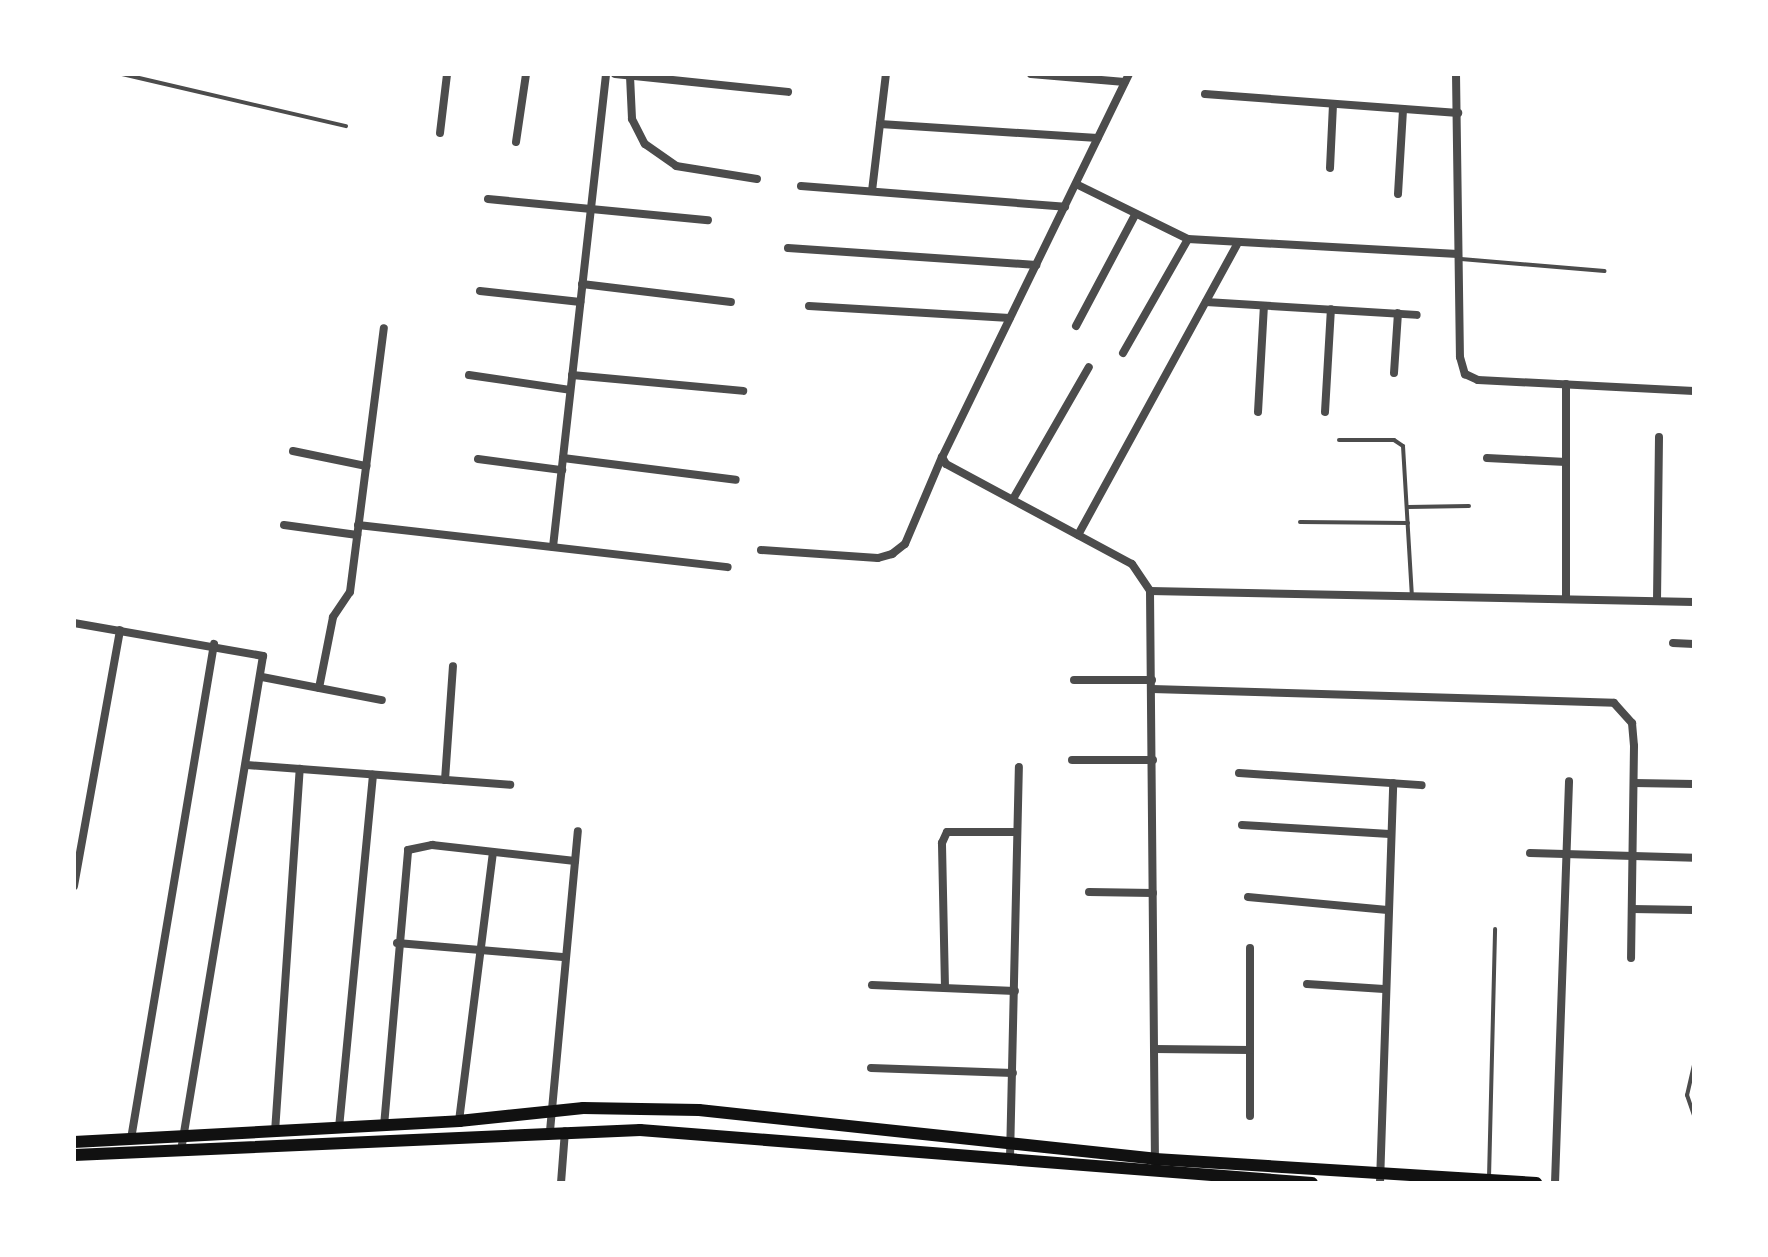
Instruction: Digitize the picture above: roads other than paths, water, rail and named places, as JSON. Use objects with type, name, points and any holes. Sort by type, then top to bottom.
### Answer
[{"type":"main road","points":[[74,1142],[384,1126],[551,1112],[699,1110],[1155,1159],[1380,1178],[1536,1183]]},
{"type":"main road","points":[[74,1155],[565,1130],[702,1133],[1010,1158],[1219,1181],[1310,1183]]},
{"type":"street","points":[[440,133],[447,74]]},
{"type":"street","points":[[516,142],[526,74]]},
{"type":"street","points":[[553,547],[606,74]]},
{"type":"street","points":[[615,74],[788,92]]},
{"type":"street","points":[[872,191],[886,74]]},
{"type":"street","points":[[761,550],[878,558],[892,554],[905,544],[942,457],[1127,78],[1031,74]]},
{"type":"street","points":[[1456,74],[1458,256],[1465,374],[1478,380],[1694,391]]},
{"type":"street","points":[[630,76],[632,119],[645,144],[676,166],[757,179]]},
{"type":"street","points":[[1205,94],[1458,113]]},
{"type":"street","points":[[1330,168],[1333,104]]},
{"type":"street","points":[[1398,194],[1403,109]]},
{"type":"street","points":[[880,124],[1098,138]]},
{"type":"street","points":[[1076,184],[1188,239],[1237,245],[1458,256]]},
{"type":"street","points":[[801,186],[1065,207]]},
{"type":"street","points":[[488,199],[708,220]]},
{"type":"street","points":[[1076,326],[1135,215]]},
{"type":"street","points":[[1123,353],[1188,239]]},
{"type":"street","points":[[1078,535],[1237,245]]},
{"type":"street","points":[[788,248],[1036,265]]},
{"type":"street","points":[[582,284],[731,302]]},
{"type":"street","points":[[480,291],[580,302]]},
{"type":"street","points":[[1206,302],[1417,315]]},
{"type":"street","points":[[809,306],[1010,318]]},
{"type":"street","points":[[1258,412],[1264,306]]},
{"type":"street","points":[[1325,412],[1331,309]]},
{"type":"street","points":[[1394,373],[1398,313]]},
{"type":"street","points":[[319,688],[333,617],[350,592],[384,328]]},
{"type":"street","points":[[1013,499],[1089,367]]},
{"type":"street","points":[[469,375],[570,390]]},
{"type":"street","points":[[572,375],[743,391]]},
{"type":"street","points":[[1566,384],[1566,599]]},
{"type":"street","points":[[1657,601],[1659,437]]},
{"type":"street","points":[[293,451],[366,466]]},
{"type":"street","points":[[942,457],[946,464],[1132,564],[1150,591],[1155,1173]]},
{"type":"street","points":[[563,458],[736,480]]},
{"type":"street","points":[[1487,458],[1566,462]]},
{"type":"street","points":[[478,459],[562,470]]},
{"type":"street","points":[[284,525],[553,547],[728,567]]},
{"type":"street","points":[[1150,591],[1694,602]]},
{"type":"street","points":[[74,623],[259,652],[264,661],[181,1151]]},
{"type":"street","points":[[74,886],[120,630]]},
{"type":"street","points":[[1673,643],[1694,644]]},
{"type":"street","points":[[131,1139],[214,644]]},
{"type":"street","points":[[445,780],[453,666]]},
{"type":"street","points":[[262,677],[382,700]]},
{"type":"street","points":[[1074,680],[1598,700],[1624,710],[1632,723],[1634,783],[1631,958]]},
{"type":"street","points":[[1072,760],[1153,760]]},
{"type":"street","points":[[247,765],[510,785]]},
{"type":"street","points":[[1010,1158],[1019,767]]},
{"type":"street","points":[[275,1132],[300,769]]},
{"type":"street","points":[[1239,773],[1422,785]]},
{"type":"street","points":[[339,1128],[373,775]]},
{"type":"street","points":[[1555,1183],[1569,781]]},
{"type":"street","points":[[1380,1178],[1393,783]]},
{"type":"street","points":[[1634,783],[1694,784]]},
{"type":"street","points":[[1242,825],[1390,834]]},
{"type":"street","points":[[550,1131],[578,831]]},
{"type":"street","points":[[945,988],[942,843],[947,832],[1017,832]]},
{"type":"street","points":[[384,1126],[397,943],[408,850],[432,845],[575,861]]},
{"type":"street","points":[[459,1121],[493,852]]},
{"type":"street","points":[[1530,853],[1694,858]]},
{"type":"street","points":[[1089,892],[1153,893]]},
{"type":"street","points":[[1248,897],[1387,910]]},
{"type":"street","points":[[1632,909],[1694,910]]},
{"type":"street","points":[[397,943],[565,957]]},
{"type":"street","points":[[1250,948],[1250,1116]]},
{"type":"street","points":[[1307,984],[1384,989]]},
{"type":"street","points":[[872,985],[1015,991]]},
{"type":"street","points":[[1154,1049],[1250,1050]]},
{"type":"street","points":[[871,1068],[1013,1073]]},
{"type":"street","points":[[561,1183],[565,1130]]},
{"type":"lane","points":[[122,74],[346,126]]},
{"type":"lane","points":[[1458,256],[1605,271]]},
{"type":"lane","points":[[1339,440],[1394,440],[1403,446],[1412,596]]},
{"type":"lane","points":[[1408,507],[1469,506]]},
{"type":"lane","points":[[1300,522],[1408,523]]},
{"type":"lane","points":[[1489,1180],[1495,929]]},
{"type":"lane","points":[[1694,1065],[1687,1095],[1694,1115]]}]
